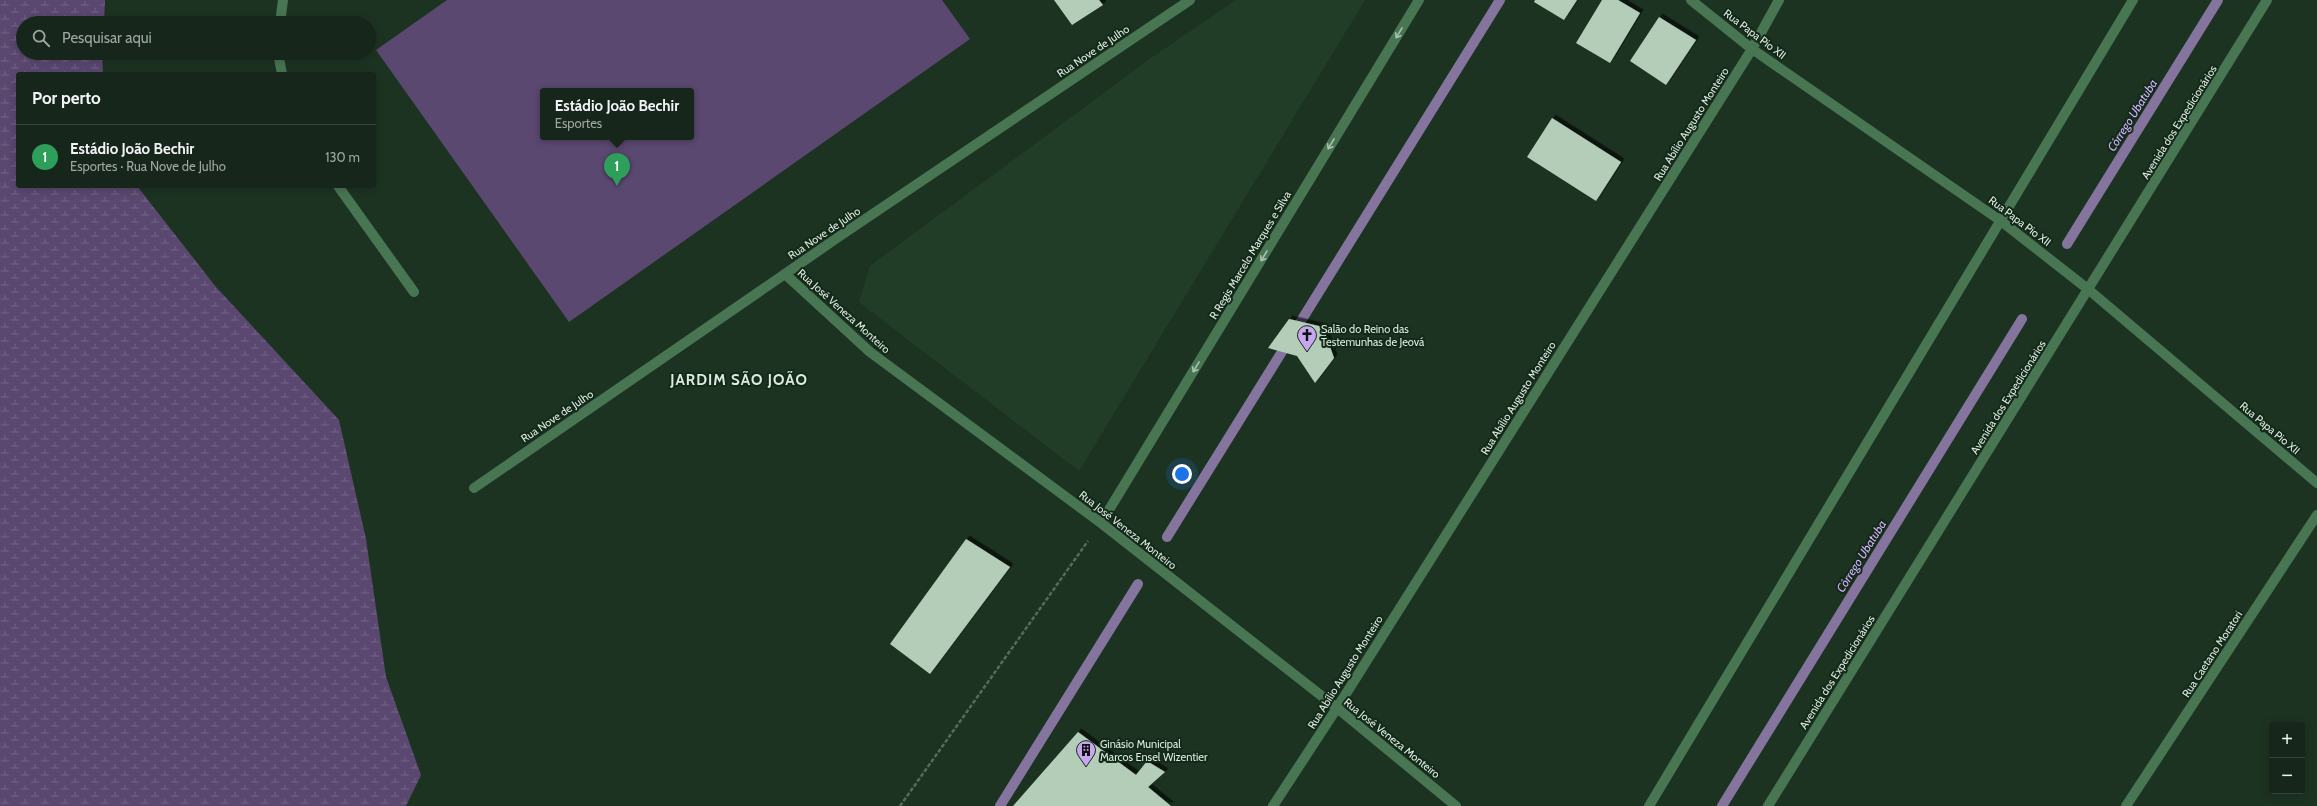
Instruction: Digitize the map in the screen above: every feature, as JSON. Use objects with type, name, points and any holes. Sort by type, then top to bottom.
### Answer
[{"type":"street","points":[[281,16],[283,0]]},
{"type":"street","name":"Rua Nove de Julho","points":[[474,488],[785,274],[1190,0]]},
{"type":"street","name":"R Regis Marcelo Marques e Silva","points":[[1102,523],[1419,0]]},
{"type":"street","name":"Rua Papa Pio XII","points":[[1691,0],[1752,49],[2001,221],[2089,290],[2317,483]]},
{"type":"street","name":"Rua Abílio Augusto Monteiro","points":[[1273,806],[1337,708],[1752,49],[1780,0]]},
{"type":"street","points":[[1649,806],[2133,0]]},
{"type":"street","name":"Avenida dos Expedicionários","points":[[1768,806],[2089,290],[2267,0]]},
{"type":"street","points":[[279,60],[282,72]]},
{"type":"street","points":[[339,188],[414,292]]},
{"type":"street","name":"Rua José Veneza Monteiro","points":[[785,274],[870,352],[1102,523],[1337,708],[1456,806]]},
{"type":"street","name":"Rua Caetano Moratori","points":[[2126,806],[2317,515]]},
{"type":"path","points":[[900,806],[1102,523]]},
{"type":"shaded area","points":[[1236,0],[1365,0],[1079,471],[859,302],[870,266],[1151,58]]},
{"type":"green space","points":[[0,0],[105,0],[104,16],[16,16],[16,60],[102,60],[103,72],[16,72],[16,188],[139,188],[216,287],[339,420],[366,539],[386,677],[421,775],[406,806],[0,806]]},
{"type":"green space","points":[[447,0],[942,0],[970,39],[569,322],[376,50]]},
{"type":"building","points":[[1054,0],[1099,0],[1103,5],[1072,25]]},
{"type":"building","points":[[1535,0],[1577,0],[1564,20],[1534,2]]},
{"type":"building","points":[[1602,0],[1618,0],[1640,13],[1610,63],[1576,43]]},
{"type":"building","points":[[1659,17],[1696,40],[1666,85],[1630,61]]},
{"type":"building","points":[[1552,118],[1621,162],[1596,201],[1527,157]]},
{"type":"building","name":"Salão do Reino das Testemunhas de Jeová","points":[[1289,319],[1323,327],[1334,358],[1315,383],[1297,356],[1268,348]]},
{"type":"building","points":[[966,539],[1010,567],[930,674],[890,644]]},
{"type":"building","name":"Ginásio Municipal Marcos Ensel Wizentier","points":[[1078,732],[1136,775],[1147,761],[1165,772],[1148,787],[1171,806],[1013,806]]},
{"type":"waterway","points":[[1167,537],[1500,0]]},
{"type":"waterway","name":"Córrego Ubatuba","points":[[2067,244],[2218,0]]},
{"type":"waterway","name":"Córrego Ubatuba","points":[[1722,806],[2022,319]]},
{"type":"waterway","points":[[1000,806],[1138,584]]},
{"type":"place","name":"Estádio João Bechir","points":[[617,186]]},
{"type":"place","name":"Salão do Reino das Testemunhas de Jeová","points":[[1307,352]]},
{"type":"place","name":"Ginásio Municipal Marcos Ensel Wizentier","points":[[1086,767]]},
{"type":"district","name":"JARDIM SÃO JOÃO","points":[[739,380]]}]
